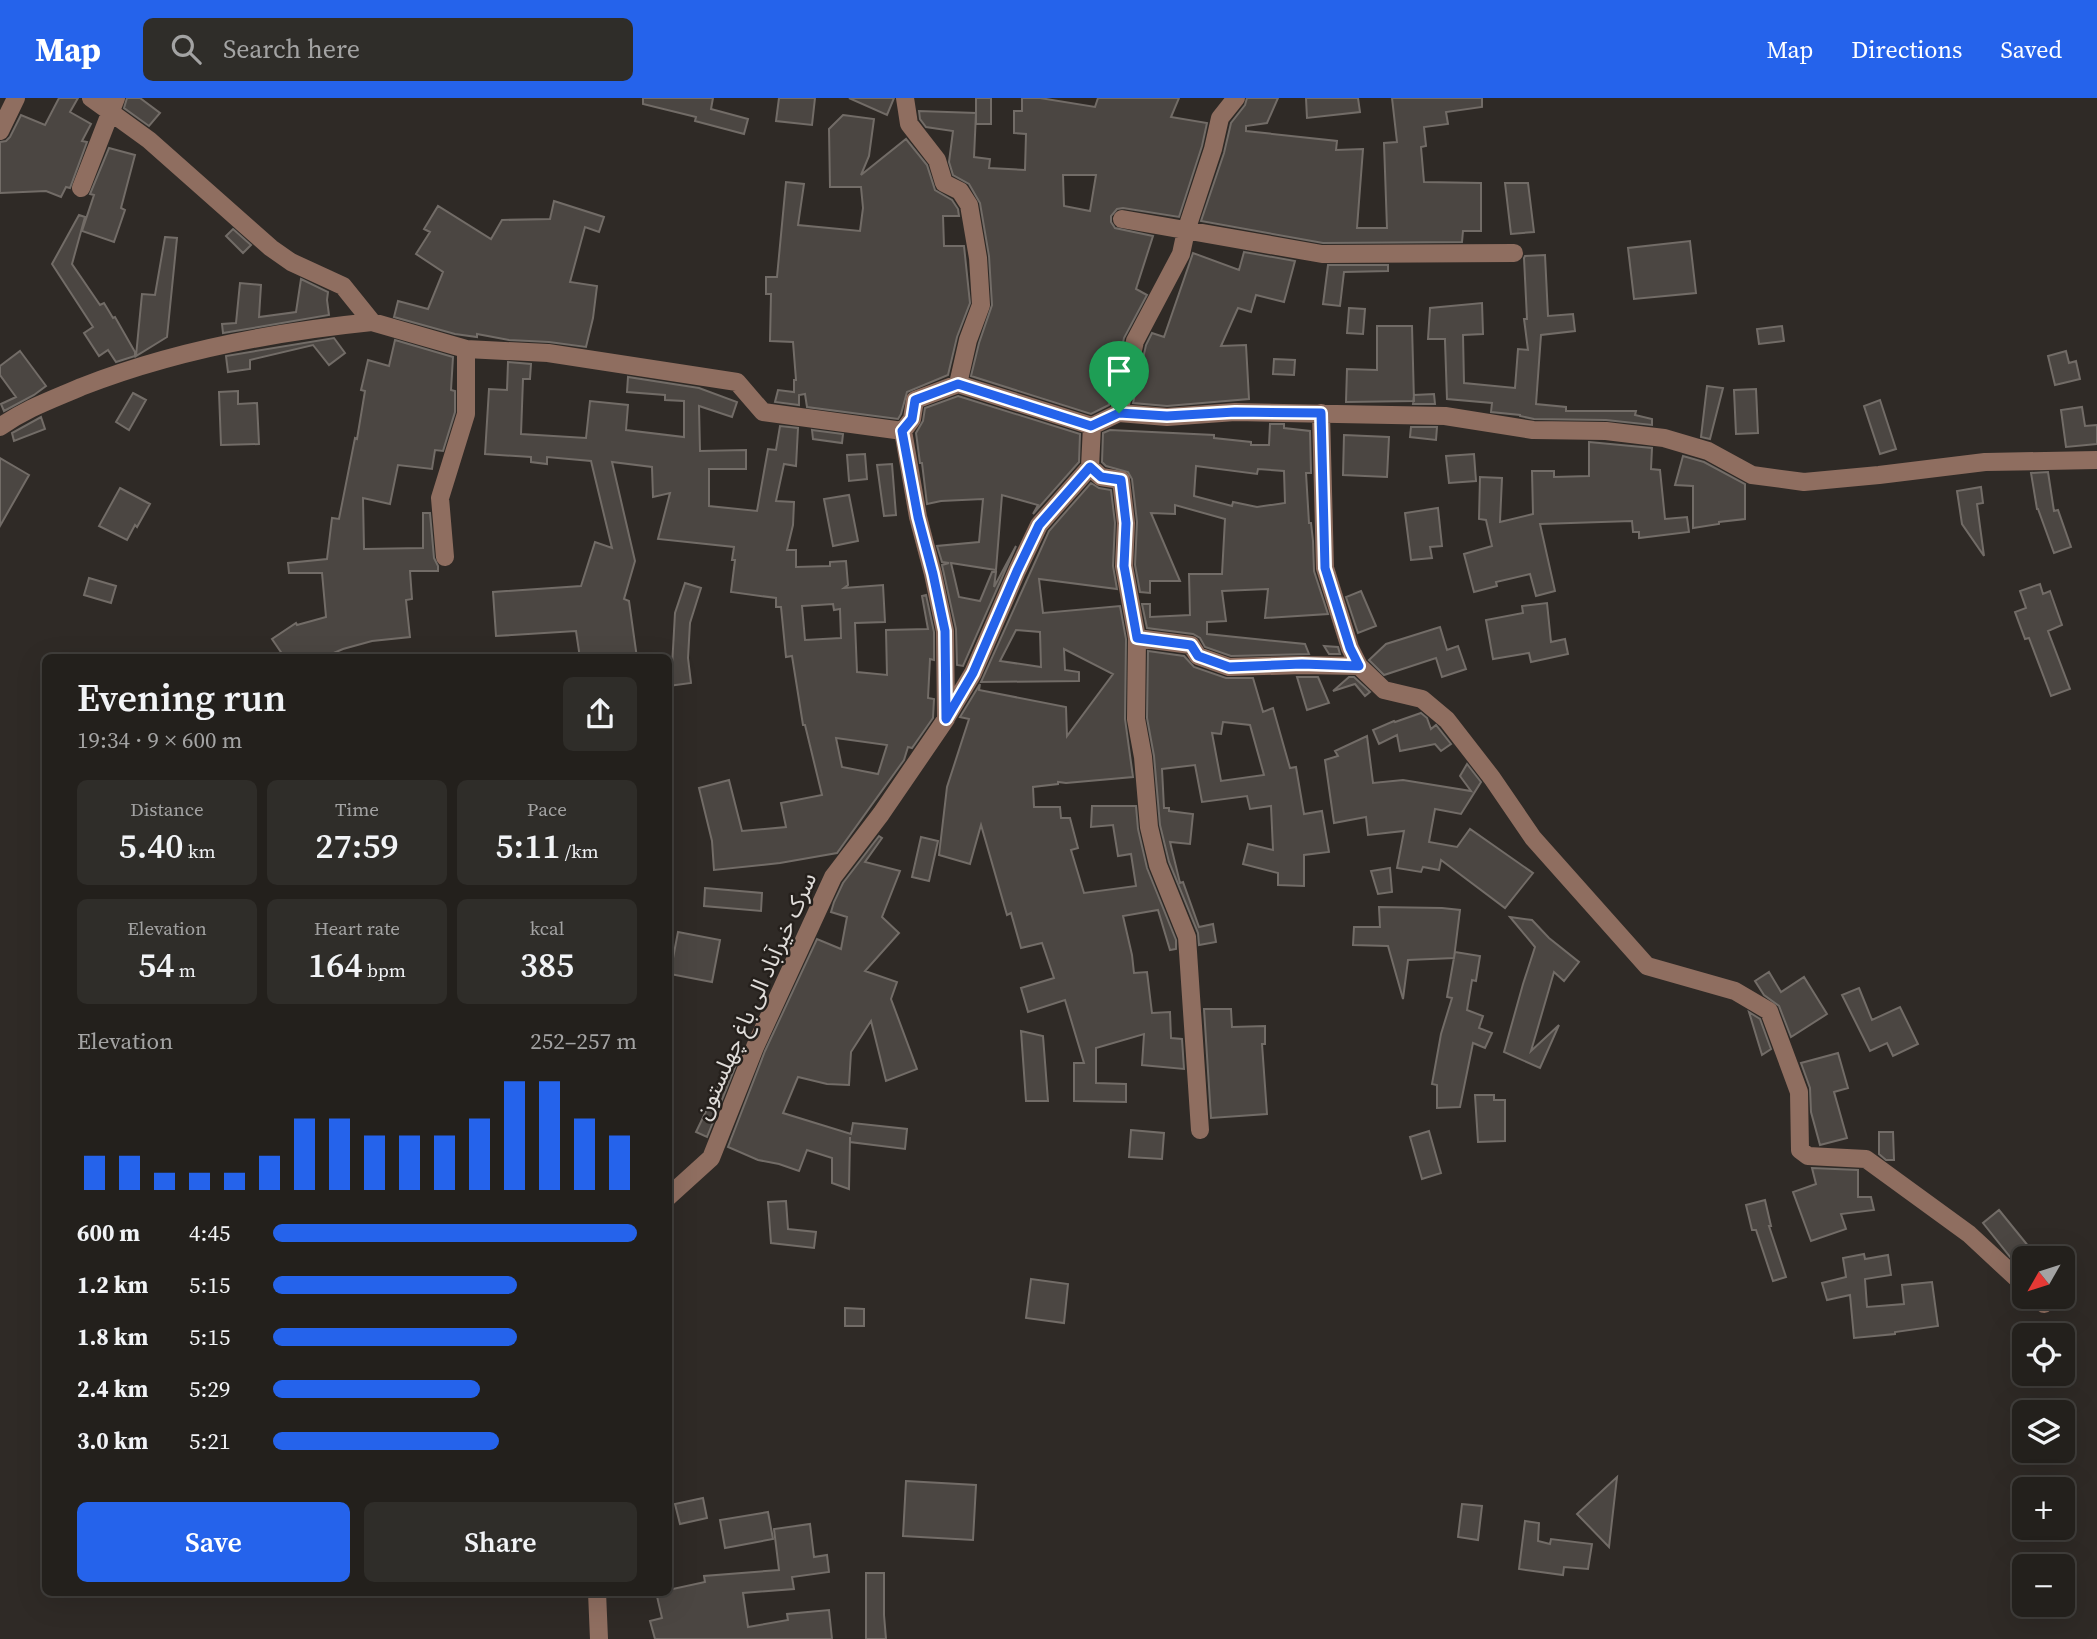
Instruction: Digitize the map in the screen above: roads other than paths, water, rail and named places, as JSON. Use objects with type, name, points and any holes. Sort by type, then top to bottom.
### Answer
[{"type":"street","points":[[0,131],[16,98]]},
{"type":"street","points":[[91,98],[113,105],[271,248],[292,262],[343,286],[372,322]]},
{"type":"street","points":[[905,98],[909,124],[937,160],[944,183],[960,191],[969,205],[978,258],[981,304],[968,340],[958,384]]},
{"type":"street","points":[[1119,413],[1135,341],[1181,254],[1220,118],[1236,98]]},
{"type":"street","points":[[80,188],[113,105]]},
{"type":"street","points":[[1122,219],[1322,254],[1514,253]]},
{"type":"street","points":[[0,427],[24,410],[108,377],[194,350],[316,328],[372,322],[466,349],[548,353],[737,382],[763,412],[902,431]]},
{"type":"street","points":[[445,558],[440,498],[466,414],[466,349]]},
{"type":"street","points":[[902,431],[912,419],[915,400],[958,384],[1091,426],[1119,413],[1167,416],[1235,412],[1444,416],[1533,430],[1606,431],[1664,438],[1707,451],[1752,475],[1804,482],[1985,462],[2097,460]]},
{"type":"street","points":[[1321,413],[1325,568],[1350,648],[1359,666],[1384,690],[1422,699],[1447,720],[1492,778],[1533,838],[1647,967],[1735,991],[1769,1012],[1799,1093],[1800,1150],[1808,1156],[1866,1159],[1969,1234],[2012,1274]]},
{"type":"street","points":[[1091,426],[1090,467],[1101,477],[1121,480],[1126,523],[1124,566],[1137,638],[1136,719],[1143,757],[1149,827],[1158,865],[1187,937],[1200,1130]]},
{"type":"street","points":[[902,431],[918,517],[945,631],[946,719]]},
{"type":"street","name":"سرک خیرآباد الی باغ چهلستون","points":[[672,1193],[711,1158],[755,1047],[833,877],[881,814],[946,719],[973,673],[1039,525],[1090,467]]},
{"type":"street","points":[[1137,638],[1191,645],[1198,656],[1229,667],[1302,664],[1359,666]]},
{"type":"street","points":[[597,1596],[599,1639]]}]
